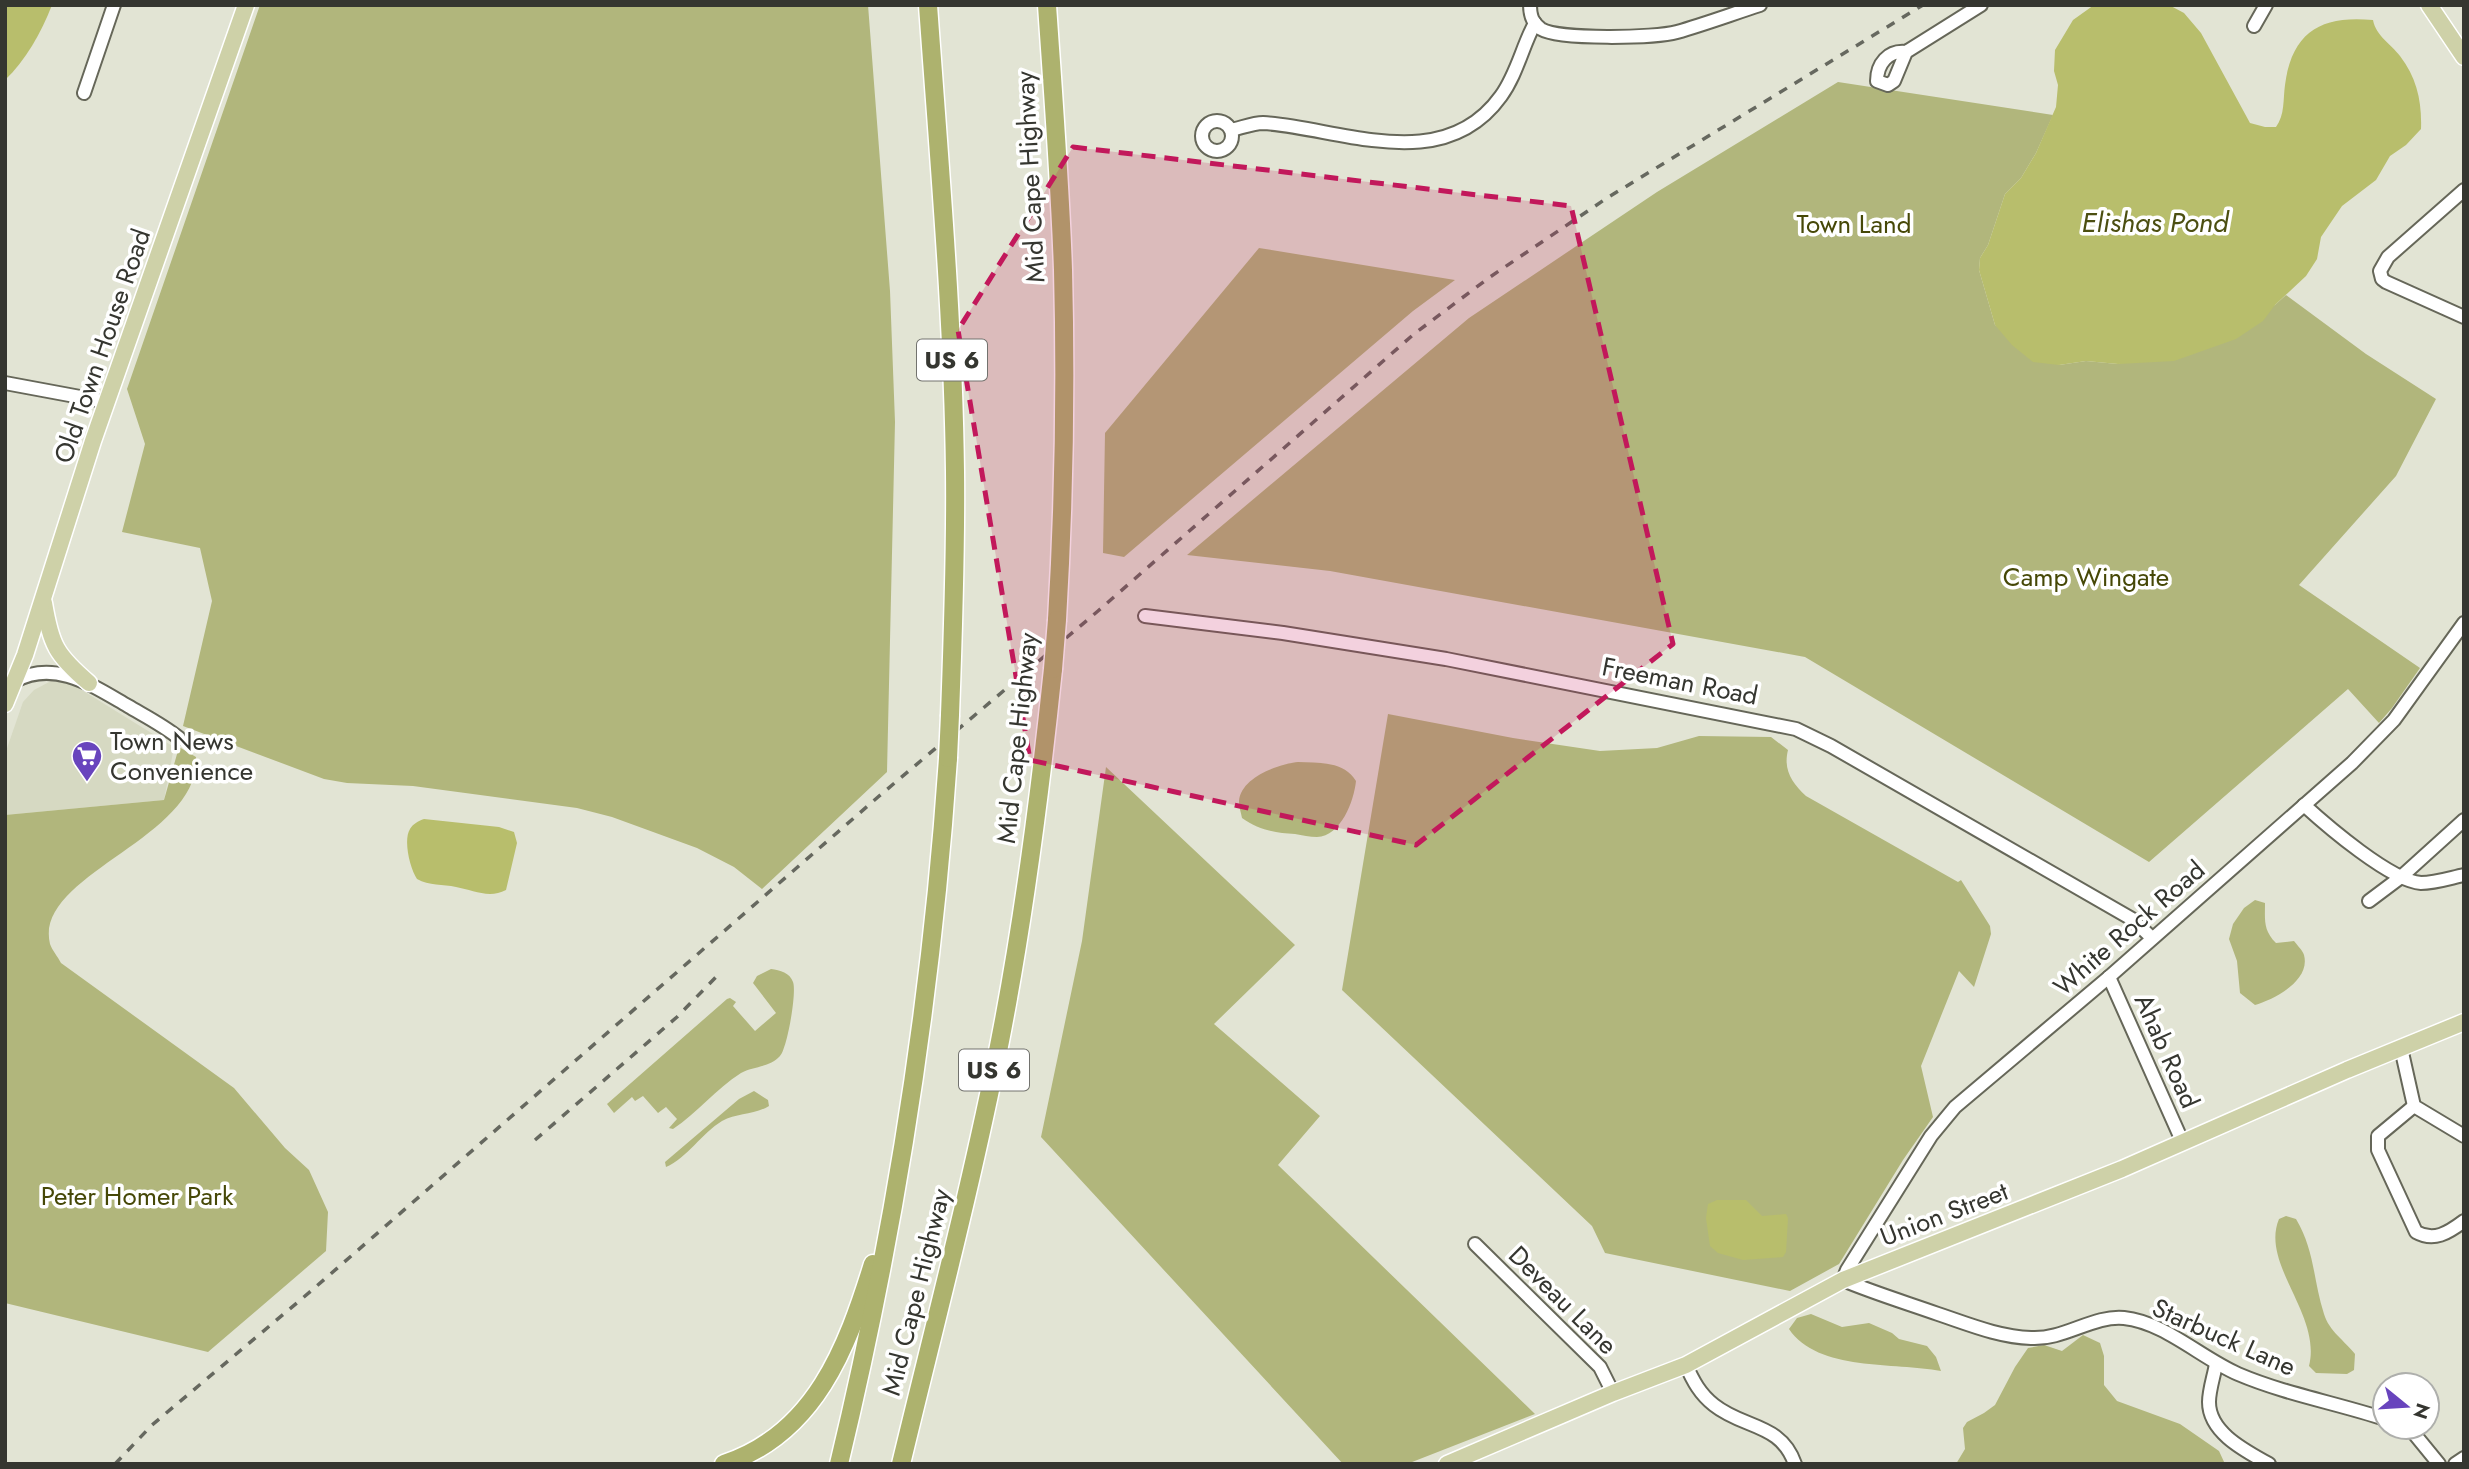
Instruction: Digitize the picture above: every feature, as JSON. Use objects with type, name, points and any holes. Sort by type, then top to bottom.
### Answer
[{"type":"highway","name":"Mid Cape Highway","points":[[839,1464],[870,1331],[893,1212],[929,973],[948,758],[955,593],[954,413],[928,5]]},
{"type":"highway","name":"Mid Cape Highway","points":[[901,1464],[975,1159],[1000,1042],[1032,853],[1052,669],[1064,446],[1064,315],[1058,160],[1047,5]]},
{"type":"highway","points":[[724,1464],[757,1450],[779,1436],[818,1392],[837,1361],[850,1331],[893,1212]]},
{"type":"main road","name":"Old Town House Road","points":[[5,704],[10,682],[43,601],[107,402],[246,5]]},
{"type":"main road","points":[[2429,5],[2464,57]]},
{"type":"main road","points":[[43,601],[55,649],[74,671],[89,683]]},
{"type":"main road","name":"Union Street","points":[[1447,1464],[1685,1365],[1843,1280],[2183,1143],[2464,1022]]},
{"type":"street","points":[[83,93],[114,5]]},
{"type":"street","points":[[1530,5],[1531,17],[1535,23],[1555,34],[1617,36],[1671,33],[1760,5]]},
{"type":"street","points":[[1906,52],[1981,5]]},
{"type":"street","points":[[2255,26],[2266,5]]},
{"type":"street","points":[[1231,130],[1260,123],[1393,143],[1422,141],[1452,133],[1477,119],[1500,97],[1516,69],[1535,23]]},
{"type":"street","points":[[2464,190],[2388,257],[2380,271],[2382,279],[2464,317]]},
{"type":"street","points":[[5,383],[107,402]]},
{"type":"street","name":"Freeman Road","points":[[1145,616],[1283,633],[1446,659],[1796,729],[1831,746],[2121,912],[2142,927],[2152,939]]},
{"type":"street","name":"White Rock Road","points":[[1843,1280],[1942,1122],[1955,1107],[2109,977],[2352,763],[2394,720],[2464,623]]},
{"type":"street","points":[[10,682],[26,675],[49,673],[76,677],[180,738]]},
{"type":"street","points":[[2304,805],[2360,850],[2401,877],[2420,883],[2464,875]]},
{"type":"street","points":[[2369,901],[2401,877],[2464,820]]},
{"type":"street","name":"Ahab Road","points":[[2109,977],[2183,1143]]},
{"type":"street","points":[[2401,1048],[2414,1106],[2464,1136]]},
{"type":"street","points":[[2414,1106],[2378,1136],[2378,1150],[2416,1232],[2431,1237],[2445,1234],[2464,1221]]},
{"type":"street","name":"Deveau Lane","points":[[1475,1244],[1600,1367],[1614,1393]]},
{"type":"street","name":"Starbuck Lane","points":[[1843,1280],[1974,1326],[2031,1338],[2054,1337],[2100,1321],[2123,1318],[2159,1329],[2216,1364],[2281,1389],[2371,1415]]},
{"type":"street","points":[[2216,1364],[2209,1402],[2215,1423],[2236,1444],[2269,1464]]},
{"type":"street","points":[[1685,1365],[1695,1385],[1714,1405],[1776,1436],[1791,1452],[1795,1464]]},
{"type":"street","points":[[2420,1441],[2439,1464]]},
{"type":"street","points":[[2455,1464],[2464,1458]]},
{"type":"highlighted area","points":[[1073,147],[1571,206],[1673,644],[1416,845],[1030,760],[958,330]]},
{"type":"shaded area","points":[[51,681],[72,684],[174,747],[164,800],[5,815],[5,754],[23,702],[34,690]]},
{"type":"green space","points":[[260,5],[868,5],[890,291],[895,422],[887,772],[762,889],[734,867],[697,848],[612,817],[577,808],[413,786],[347,783],[324,779],[183,726],[212,601],[200,548],[122,532],[145,444],[127,389]]},
{"type":"green space","name":"Camp Wingate","points":[[1838,82],[2053,115],[2021,178],[2005,194],[1988,245],[1980,258],[1979,270],[1995,325],[2059,365],[2086,361],[2118,364],[2275,305],[2286,295],[2366,354],[2436,399],[2396,476],[2299,585],[2420,668],[2379,723],[2348,689],[2149,862],[1805,657],[1330,571],[1187,555],[1469,318],[1657,192]]},
{"type":"green space","points":[[1259,248],[1455,280],[1413,311],[1124,557],[1103,553],[1105,433]]},
{"type":"green space","points":[[1388,714],[1513,738],[1600,751],[1657,748],[1699,736],[1771,737],[1788,750],[1790,776],[1806,796],[1958,882],[1961,880],[1990,926],[1991,934],[1974,987],[1959,971],[1921,1066],[1933,1117],[1903,1160],[1839,1264],[1790,1291],[1605,1253],[1592,1226],[1342,990]]},
{"type":"green space","name":"Peter Homer Park","points":[[179,747],[196,757],[190,786],[173,811],[148,834],[66,897],[52,919],[50,944],[61,963],[234,1088],[285,1148],[309,1170],[328,1212],[326,1251],[208,1352],[5,1303],[5,815],[164,800]]},
{"type":"green space","points":[[1298,762],[1338,766],[1351,774],[1356,781],[1345,816],[1333,831],[1317,837],[1281,833],[1261,828],[1242,818],[1239,801],[1246,785],[1262,773]]},
{"type":"green space","points":[[1106,767],[1295,945],[1214,1024],[1320,1116],[1278,1165],[1535,1414],[1407,1464],[1343,1464],[1041,1137],[1082,941]]},
{"type":"green space","points":[[2255,900],[2265,903],[2266,924],[2272,938],[2276,943],[2294,941],[2303,953],[2305,964],[2302,973],[2289,988],[2255,1005],[2240,993],[2237,961],[2229,939],[2233,924],[2244,908]]},
{"type":"green space","points":[[771,969],[787,974],[792,979],[794,988],[788,1032],[783,1051],[776,1060],[741,1073],[673,1129],[669,1128],[677,1119],[666,1107],[658,1113],[643,1096],[635,1101],[632,1097],[614,1113],[607,1104],[727,999],[736,1002],[733,1006],[755,1031],[776,1013],[753,983],[757,976]]},
{"type":"green space","points":[[754,1091],[768,1100],[769,1106],[722,1121],[681,1158],[666,1167],[665,1162],[739,1099]]},
{"type":"green space","points":[[2286,1216],[2296,1219],[2307,1243],[2326,1320],[2355,1354],[2354,1370],[2347,1374],[2316,1373],[2309,1366],[2311,1347],[2307,1328],[2284,1272],[2275,1236],[2279,1219]]},
{"type":"green space","points":[[1811,1314],[1842,1327],[1869,1323],[1899,1339],[1927,1346],[1936,1357],[1941,1371],[1859,1363],[1819,1352],[1802,1343],[1789,1329],[1797,1318]]},
{"type":"green space","points":[[2083,1335],[2100,1343],[2104,1356],[2104,1385],[2117,1401],[2180,1424],[2219,1451],[2225,1464],[1956,1464],[1965,1449],[1963,1428],[1967,1422],[1995,1405],[2028,1348],[2044,1345],[2062,1351]]},
{"type":"water","points":[[5,5],[52,5],[32,46],[5,80]]},
{"type":"water","name":"Elishas Pond","points":[[2094,5],[2169,5],[2184,13],[2201,33],[2250,123],[2265,127],[2276,127],[2279,122],[2289,66],[2302,39],[2312,30],[2339,20],[2373,20],[2380,35],[2406,64],[2417,91],[2421,129],[2406,145],[2390,156],[2376,180],[2342,206],[2321,237],[2317,259],[2306,276],[2275,305],[2263,321],[2236,339],[2174,361],[2118,364],[2086,361],[2059,365],[2033,362],[2012,345],[1995,325],[1979,270],[1980,258],[1988,245],[2005,194],[2021,178],[2036,153],[2056,107],[2058,85],[2054,71],[2055,50],[2073,20]]},
{"type":"water","points":[[424,819],[499,827],[514,832],[517,843],[506,890],[487,894],[417,879],[410,862],[407,840],[411,827]]},
{"type":"water","points":[[1717,1200],[1746,1200],[1762,1216],[1786,1214],[1786,1252],[1783,1257],[1743,1260],[1718,1253],[1710,1246],[1706,1218],[1708,1204]]},
{"type":"railway","points":[[115,1464],[152,1425],[311,1291],[878,797],[1098,611],[1414,334],[1490,277],[1607,198],[1923,5]]},
{"type":"railway","points":[[535,1140],[677,1017],[717,976]]},
{"type":"place","name":"Town News Convenience","points":[[87,783]]},
{"type":"park label","name":"Town Land","points":[[1854,224]]}]
